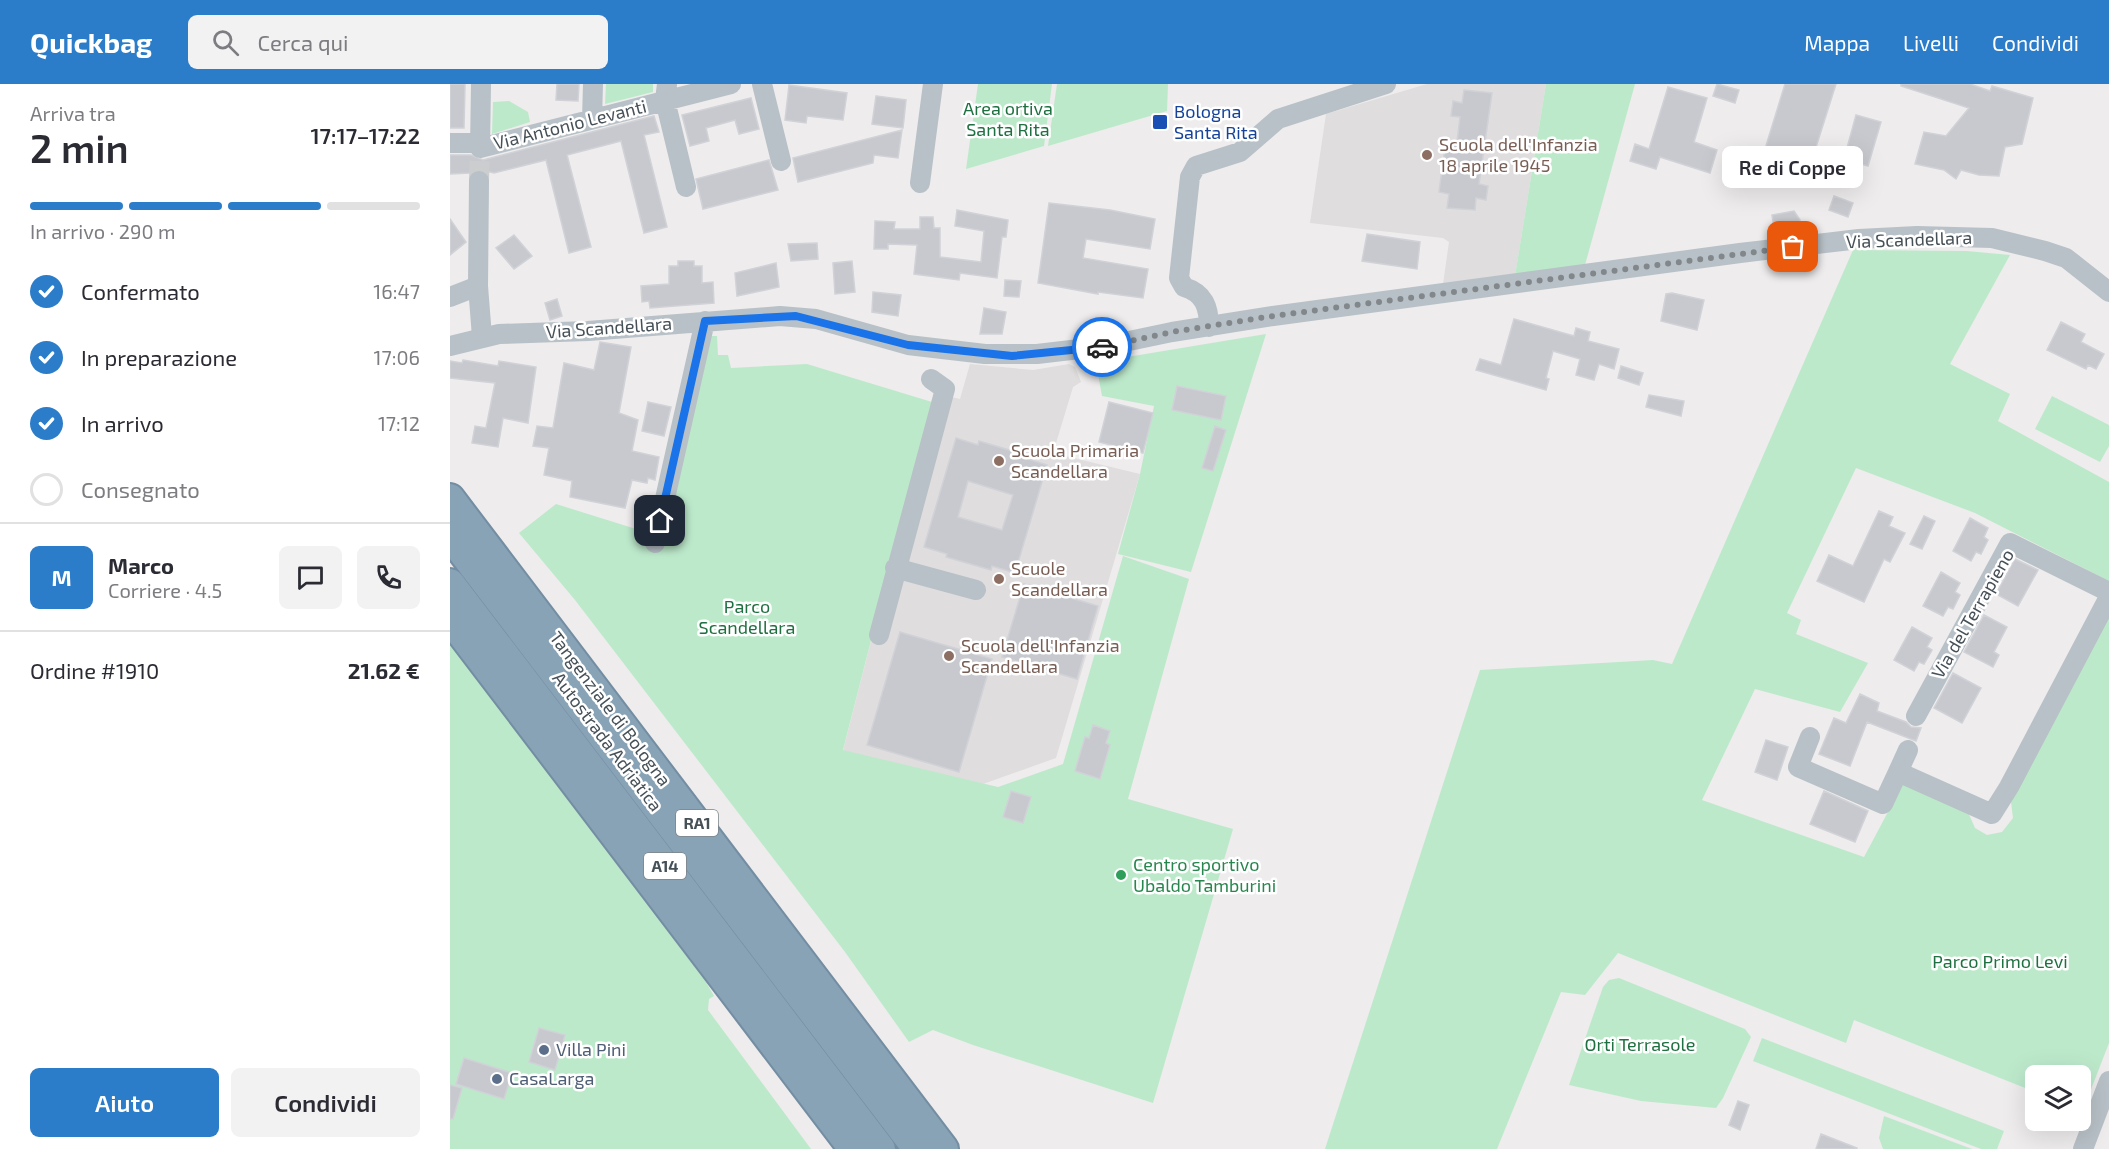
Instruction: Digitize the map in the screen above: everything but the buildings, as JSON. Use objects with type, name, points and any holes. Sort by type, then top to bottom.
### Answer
[{"type":"highway","name":"Tangenziale di Bologna","points":[[450,498],[944,1149]]},
{"type":"highway","name":"Autostrada Adriatica","points":[[450,536],[917,1149]]},
{"type":"highway","name":"Autostrada Adriatica","points":[[450,583],[881,1149]]},
{"type":"highway","points":[[450,619],[853,1149]]},
{"type":"street","points":[[480,145],[481,84]]},
{"type":"street","points":[[592,119],[593,84]]},
{"type":"street","name":"Via Antonio Levanti","points":[[450,143],[480,145],[592,119],[666,92],[731,84]]},
{"type":"street","points":[[762,84],[781,161]]},
{"type":"street","points":[[920,183],[933,84]]},
{"type":"street","points":[[1209,327],[1209,311],[1205,301],[1196,290],[1184,287],[1179,278],[1190,177],[1196,166],[1240,152],[1278,119],[1386,84]]},
{"type":"street","points":[[666,92],[686,188]]},
{"type":"street","points":[[479,181],[478,286],[482,337]]},
{"type":"street","name":"Via Scandellara","points":[[450,346],[482,337],[796,316],[908,345],[1012,356],[1105,346],[1209,327],[1750,252],[1859,239],[1917,236],[1992,238],[2045,251],[2066,258],[2109,292]]},
{"type":"street","points":[[450,297],[478,286]]},
{"type":"street","points":[[655,543],[705,321]]},
{"type":"street","points":[[879,635],[945,389],[931,379]]},
{"type":"street","name":"Via del Terrapieno","points":[[1916,716],[2010,543],[2109,592]]},
{"type":"street","points":[[896,568],[976,590]]},
{"type":"street","points":[[1898,772],[1992,814],[2009,787],[2109,597]]},
{"type":"street","points":[[1810,737],[1798,767],[1884,804],[1908,750]]},
{"type":"street","points":[[2083,1149],[2109,1082]]},
{"type":"shaded area","name":"Scuola dell'Infanzia 18 aprile 1945","points":[[1427,84],[1546,84],[1515,276],[1443,284],[1449,242],[1443,238],[1310,223],[1326,114]]},
{"type":"shaded area","name":"Scuole Scandellara","points":[[970,364],[1033,370],[1069,364],[1075,367],[1081,382],[1073,387],[1053,453],[1140,474],[1056,758],[983,784],[843,751],[932,402],[938,394],[960,399]]},
{"type":"green space","points":[[606,84],[653,84],[653,92],[605,104]]},
{"type":"green space","name":"Area ortiva Santa Rita","points":[[978,84],[1052,84],[1044,146],[966,169]]},
{"type":"green space","points":[[1057,84],[1168,84],[1167,111],[1048,146]]},
{"type":"green space","points":[[1546,84],[1635,84],[1585,265],[1515,276]]},
{"type":"green space","points":[[509,101],[528,112],[530,122],[492,134],[493,102]]},
{"type":"green space","name":"Parco Primo Levi","points":[[1853,250],[1967,251],[2010,255],[1950,364],[2010,394],[1998,421],[2109,482],[2109,581],[1975,513],[1856,468],[1787,613],[1801,620],[1796,634],[1868,663],[1840,712],[1755,689],[1702,800],[1864,857],[1905,780],[1968,812],[1975,828],[1987,835],[2002,832],[2013,818],[2010,794],[2109,614],[2109,1043],[2091,1089],[2091,1065],[2025,1065],[2025,1088],[1854,1020],[1846,1043],[1618,953],[1585,995],[1561,992],[1497,1149],[1325,1149],[1480,670],[1653,660],[1672,664]]},
{"type":"green space","points":[[1266,334],[1191,572],[1118,554],[1140,474],[1154,406],[1102,396],[1097,369],[1103,361]]},
{"type":"green space","name":"Parco Scandellara","points":[[710,336],[717,336],[718,355],[728,355],[731,368],[807,364],[932,402],[843,750],[998,787],[1063,764],[1123,556],[1189,579],[1128,799],[1233,829],[1153,1103],[933,1030],[909,1042],[845,952],[575,600],[519,533],[556,504],[652,534]]},
{"type":"green space","points":[[2052,396],[2109,425],[2109,446],[2100,462],[2035,429]]},
{"type":"green space","points":[[450,644],[706,982],[714,996],[709,999],[708,1010],[811,1149],[450,1149]]},
{"type":"green space","name":"Orti Terrasole","points":[[1619,978],[1745,1029],[1751,1037],[1723,1098],[1716,1108],[1641,1101],[1569,1085],[1603,987],[1609,980]]},
{"type":"green space","points":[[1762,1038],[2004,1131],[1997,1149],[1981,1149],[1753,1061]]},
{"type":"green space","points":[[1884,1116],[1972,1149],[1883,1149],[1879,1138]]},
{"type":"tunnel","points":[[479,181],[480,148]]},
{"type":"way so far","points":[[1102,347],[1172,332],[1273,316],[1793,247]]},
{"type":"place","name":"Bologna Santa Rita","points":[[1160,122]]},
{"type":"place","name":"Scuola dell'Infanzia 18 aprile 1945","points":[[1427,155]]},
{"type":"place","name":"Re di Coppe","points":[[1793,247]]},
{"type":"place","name":"Scuola Primaria Scandellara","points":[[999,461]]},
{"type":"place","name":"Scuole Scandellara","points":[[999,579]]},
{"type":"place","name":"Scuola dell'Infanzia Scandellara","points":[[949,656]]},
{"type":"place","name":"Centro sportivo Ubaldo Tamburini","points":[[1121,875]]},
{"type":"place","name":"Villa Pini","points":[[544,1050]]},
{"type":"place","name":"CasaLarga","points":[[497,1079]]},
{"type":"route","points":[[660,521],[705,321],[741,317],[796,316],[816,319],[858,333],[908,345],[1012,356],[1102,347]]}]
